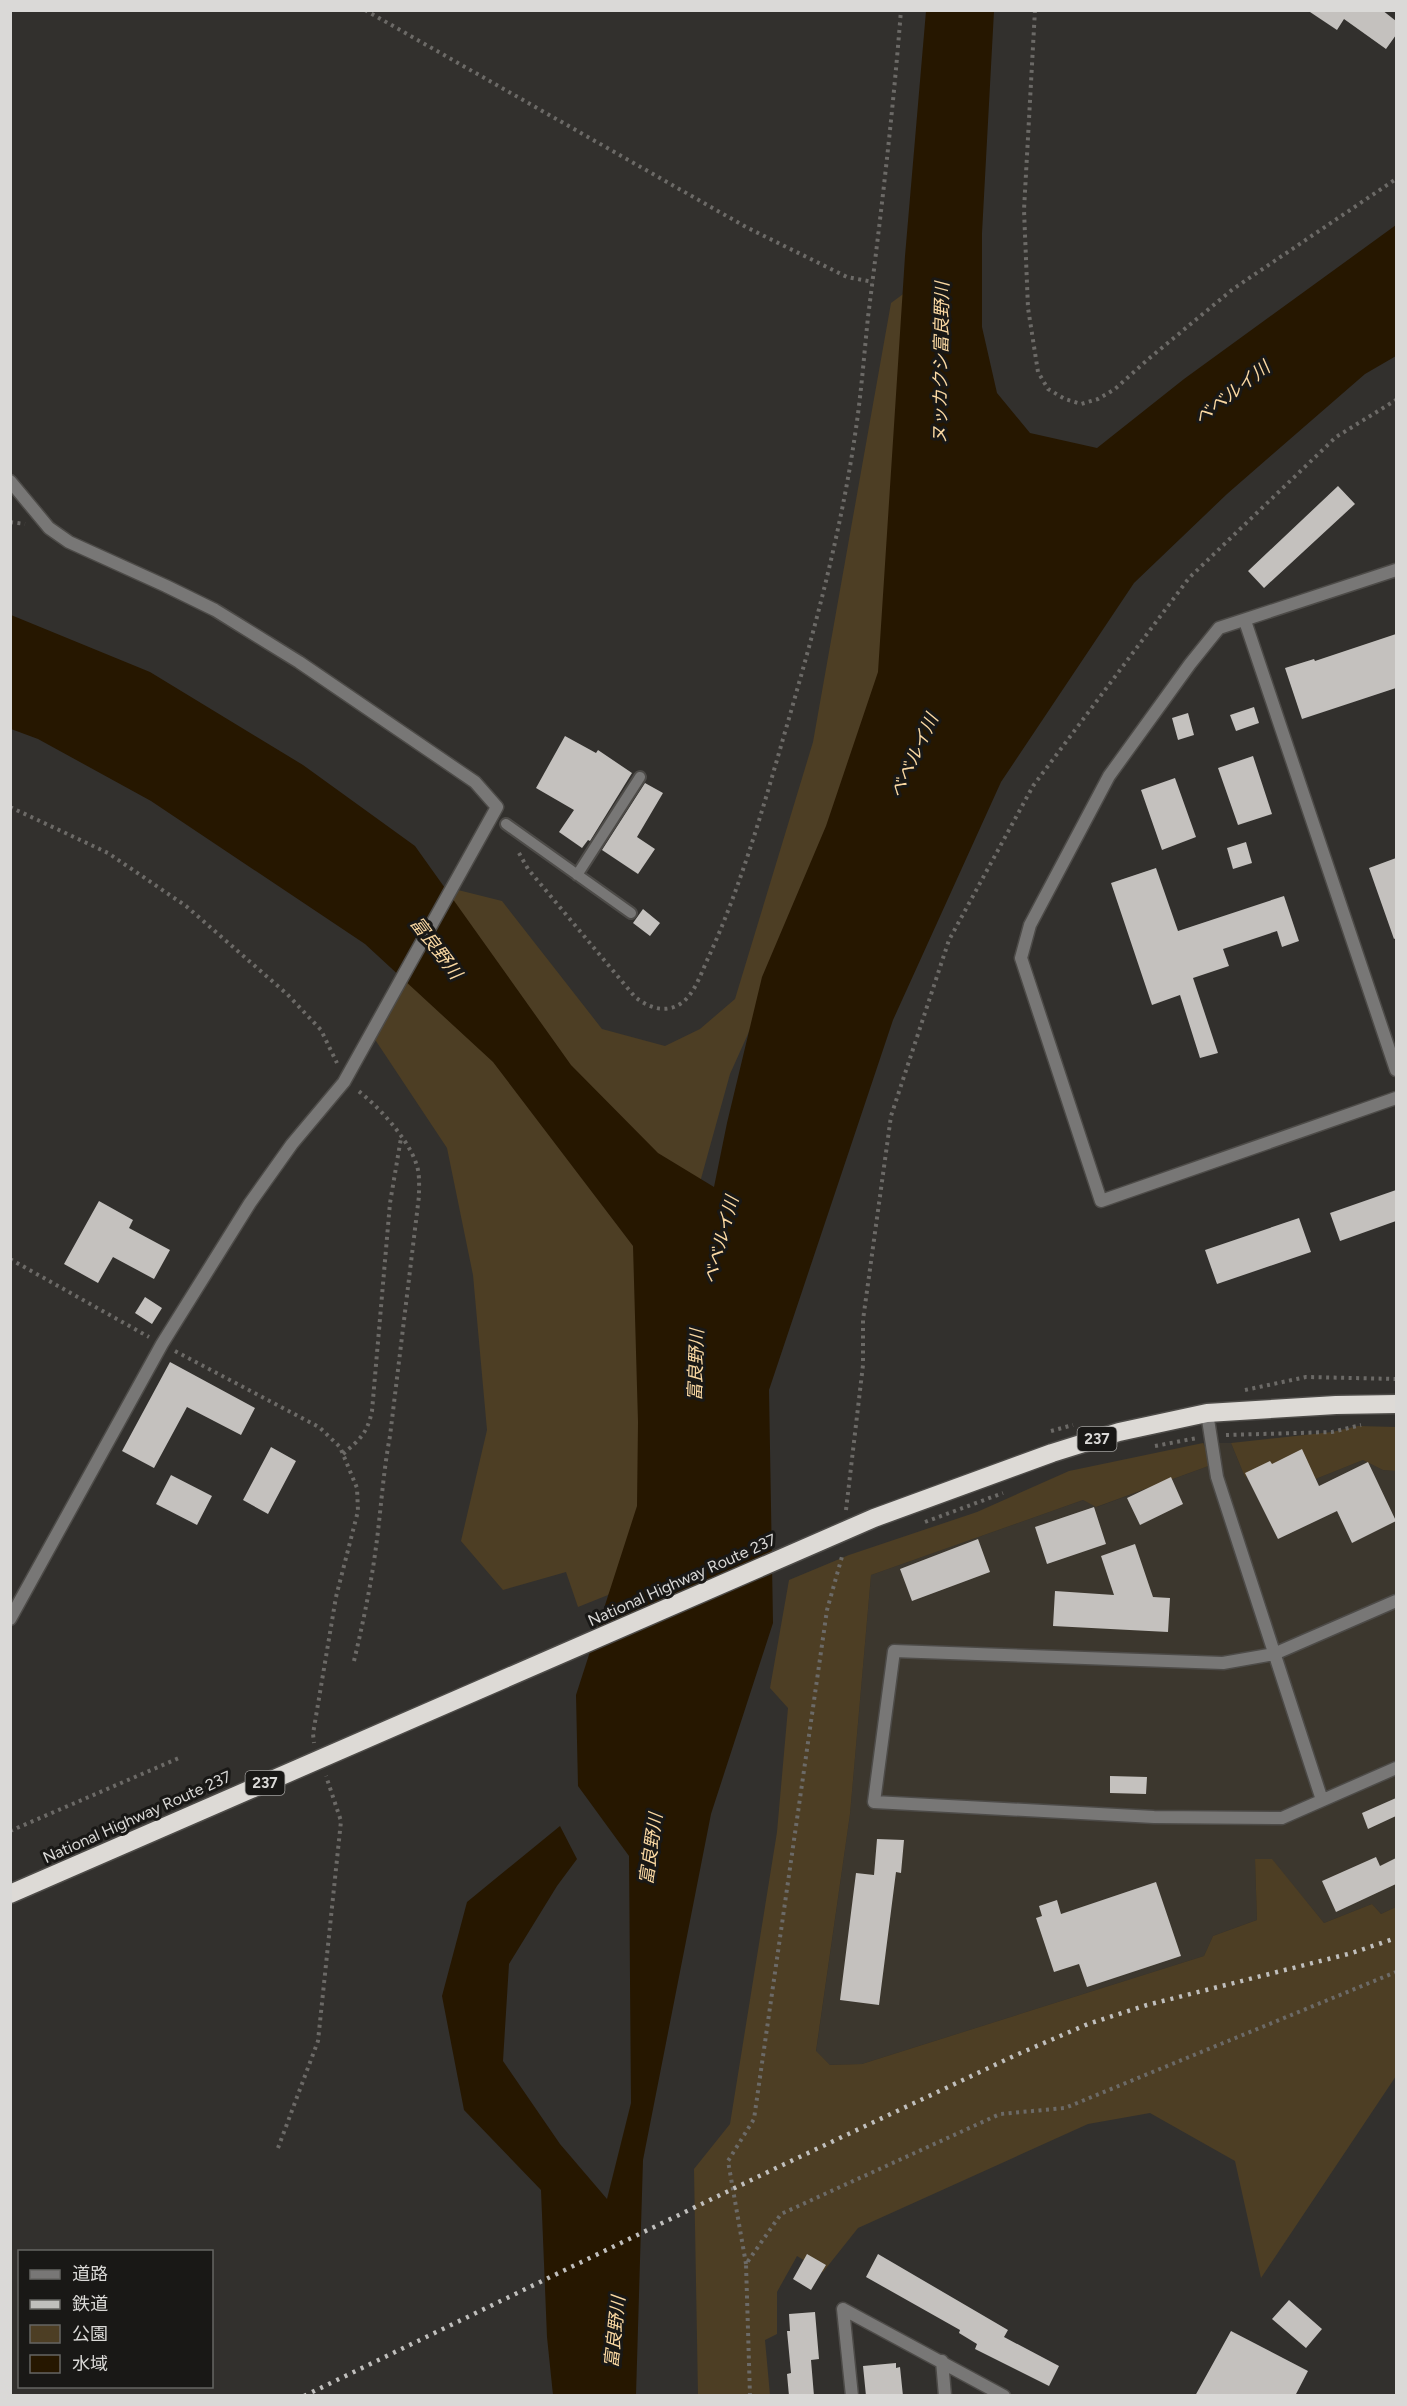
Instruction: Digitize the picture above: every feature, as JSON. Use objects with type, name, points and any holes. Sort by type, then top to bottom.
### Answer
[{"type":"highway","name":"National Highway Route 237","points":[[10,1894],[874,1518],[1052,1453],[1119,1432],[1207,1413],[1336,1405],[1396,1404]]},
{"type":"street","points":[[10,481],[49,528],[69,542],[215,610],[299,662],[475,782],[497,807],[344,1082],[292,1144],[250,1203],[162,1344],[10,1619]]},
{"type":"street","points":[[1396,570],[1219,628],[1190,664],[1109,776],[1030,925],[1021,958],[1101,1201],[1396,1098]]},
{"type":"street","points":[[1245,621],[1396,1070]]},
{"type":"street","points":[[1207,1413],[1217,1477],[1322,1800]]},
{"type":"street","points":[[1396,1601],[1274,1654],[1223,1663],[894,1651],[874,1802],[1154,1817],[1282,1818],[1396,1768]]},
{"type":"street","points":[[852,2396],[843,2308],[1004,2396]]},
{"type":"street","points":[[942,2361],[945,2396]]},
{"type":"lane","points":[[577,875],[640,777]]},
{"type":"lane","points":[[506,824],[631,913]]},
{"type":"path","points":[[365,10],[746,227],[847,277],[873,282]]},
{"type":"path","points":[[506,824],[528,869],[622,984],[647,1006],[670,1009],[682,1004],[691,993],[721,930],[742,874],[824,594],[841,519],[855,434],[894,106],[902,10]]},
{"type":"path","points":[[1035,10],[1024,210],[1028,308],[1038,372],[1048,389],[1065,399],[1081,404],[1098,399],[1115,389],[1233,289],[1396,178]]},
{"type":"path","points":[[10,807],[108,853],[186,906],[287,994],[321,1030],[332,1050],[344,1082],[379,1108],[417,1163],[419,1196],[390,1436],[383,1470],[376,1547],[354,1661]]},
{"type":"path","points":[[343,1454],[361,1438],[368,1427],[372,1411],[390,1203],[401,1138]]},
{"type":"path","points":[[10,1259],[162,1344],[319,1427],[340,1447],[357,1488],[358,1511],[336,1597],[314,1734],[319,1759],[341,1821],[339,1858],[318,2041],[278,2148]]},
{"type":"path","points":[[1153,1446],[1210,1436],[1332,1432],[1364,1424]]},
{"type":"path","points":[[923,1522],[943,1517],[1008,1491]]},
{"type":"path","points":[[750,2396],[746,2264],[728,2161],[753,2119],[827,1610],[842,1553],[852,1548]]},
{"type":"path","points":[[10,1832],[179,1758]]},
{"type":"path","points":[[746,2264],[781,2214],[824,2193],[1000,2115],[1065,2108],[1396,1972]]},
{"type":"shaded area","points":[[1203,1443],[1231,1443],[1245,1477],[1300,1460],[1313,1480],[1363,1460],[1383,1470],[1396,1471],[1396,1907],[1381,1914],[1372,1904],[1324,1923],[1272,1860],[1255,1859],[1257,1920],[1213,1936],[1204,1956],[862,2064],[830,2065],[816,2052],[850,1814],[871,1575],[1083,1500],[1097,1507],[1214,1464]]},
{"type":"green space","points":[[914,286],[913,614],[849,809],[730,1074],[699,1186],[631,1559],[608,1595],[578,1607],[566,1572],[503,1590],[461,1541],[487,1430],[473,1275],[447,1148],[370,1032],[407,953],[434,884],[502,901],[602,1029],[665,1046],[700,1029],[735,999],[813,742],[891,303]]},
{"type":"green space","points":[[1358,1426],[1396,1427],[1396,1471],[1383,1470],[1363,1460],[1313,1480],[1299,1460],[1245,1477],[1231,1443],[1332,1432]]},
{"type":"green space","points":[[1203,1443],[1214,1464],[1096,1507],[1083,1500],[871,1575],[850,1814],[816,2051],[830,2065],[862,2064],[1204,1956],[1213,1936],[1257,1920],[1255,1859],[1272,1859],[1324,1923],[1372,1904],[1381,1914],[1396,1907],[1396,2076],[1261,2278],[1235,2161],[1150,2113],[1088,2124],[858,2228],[823,2272],[797,2256],[777,2292],[777,2334],[765,2340],[770,2395],[698,2395],[694,2169],[730,2124],[777,1832],[788,1708],[770,1688],[789,1580],[849,1555],[977,1512],[1069,1471]]},
{"type":"water","points":[[926,11],[994,11],[982,233],[982,327],[997,393],[1030,433],[1097,448],[1184,379],[1396,225],[1396,356],[1365,374],[1227,494],[1134,583],[1001,782],[893,1020],[769,1390],[773,1623],[711,1814],[643,2160],[636,2395],[553,2395],[547,2337],[541,2190],[464,2110],[442,1996],[467,1902],[560,1826],[577,1859],[557,1886],[509,1964],[503,2061],[560,2144],[607,2199],[631,2103],[629,1856],[578,1786],[576,1695],[637,1506],[638,1422],[633,1246],[493,1062],[365,944],[151,801],[38,739],[11,729],[11,615],[150,672],[303,765],[415,846],[571,1065],[658,1153],[714,1187],[762,977],[826,826],[878,672],[905,256]]},
{"type":"building","points":[[1307,10],[1382,10],[1396,21],[1396,35],[1386,49],[1344,19],[1337,30]]},
{"type":"building","points":[[1338,486],[1355,504],[1264,588],[1248,571]]},
{"type":"building","points":[[1396,634],[1396,688],[1302,719],[1285,668],[1314,659],[1315,661]]},
{"type":"building","points":[[1254,707],[1259,723],[1236,731],[1230,715]]},
{"type":"building","points":[[1188,713],[1194,735],[1178,740],[1172,718]]},
{"type":"building","points":[[565,736],[596,753],[598,750],[632,773],[590,841],[588,840],[582,848],[559,832],[574,810],[536,788]]},
{"type":"building","points":[[1253,756],[1272,814],[1238,825],[1218,768]]},
{"type":"building","points":[[1175,778],[1196,837],[1162,850],[1141,790]]},
{"type":"building","points":[[645,783],[663,793],[637,837],[655,849],[638,874],[602,850]]},
{"type":"building","points":[[1246,842],[1252,863],[1233,869],[1227,848]]},
{"type":"building","points":[[1396,858],[1396,938],[1394,939],[1369,868]]},
{"type":"building","points":[[1156,868],[1178,931],[1284,896],[1299,941],[1282,947],[1277,931],[1223,949],[1229,966],[1193,978],[1218,1053],[1200,1058],[1180,995],[1152,1005],[1111,883]]},
{"type":"building","points":[[643,909],[660,923],[650,936],[633,923]]},
{"type":"building","points":[[1396,1190],[1396,1221],[1340,1241],[1330,1213]]},
{"type":"building","points":[[99,1201],[133,1220],[129,1228],[170,1250],[154,1279],[113,1257],[98,1283],[64,1264]]},
{"type":"building","points":[[1299,1218],[1311,1252],[1217,1284],[1205,1250]]},
{"type":"building","points":[[145,1297],[162,1308],[152,1324],[135,1313]]},
{"type":"building","points":[[170,1362],[255,1408],[241,1435],[187,1407],[154,1468],[122,1451]]},
{"type":"building","points":[[271,1447],[296,1461],[268,1514],[243,1500]]},
{"type":"building","points":[[1302,1449],[1319,1486],[1368,1462],[1396,1521],[1352,1543],[1337,1511],[1278,1539],[1245,1473],[1270,1461],[1272,1464]]},
{"type":"building","points":[[171,1475],[212,1496],[197,1525],[156,1504]]},
{"type":"building","points":[[1171,1477],[1183,1504],[1140,1525],[1127,1498]]},
{"type":"building","points":[[1094,1507],[1106,1544],[1047,1564],[1035,1527]]},
{"type":"building","points":[[978,1539],[990,1572],[912,1601],[900,1569]]},
{"type":"building","points":[[1135,1544],[1153,1597],[1170,1598],[1168,1632],[1053,1626],[1055,1591],[1114,1595],[1101,1556]]},
{"type":"building","points":[[1110,1776],[1147,1777],[1146,1794],[1110,1793]]},
{"type":"building","points":[[1396,1798],[1396,1816],[1368,1829],[1362,1813]]},
{"type":"building","points":[[877,1839],[904,1840],[901,1873],[896,1872],[879,2005],[840,2000],[856,1873],[874,1875]]},
{"type":"building","points":[[1376,1857],[1380,1866],[1396,1858],[1396,1884],[1336,1912],[1322,1881]]},
{"type":"building","points":[[1156,1882],[1181,1956],[1087,1987],[1079,1964],[1054,1972],[1036,1918],[1042,1916],[1039,1906],[1057,1900],[1061,1914]]},
{"type":"building","points":[[807,2254],[826,2265],[811,2290],[793,2279]]},
{"type":"building","points":[[878,2254],[1008,2330],[1004,2337],[1059,2366],[1049,2386],[975,2349],[977,2344],[959,2333],[960,2330],[866,2277]]},
{"type":"building","points":[[1289,2300],[1322,2329],[1306,2348],[1272,2319]]},
{"type":"building","points":[[815,2312],[819,2359],[811,2360],[814,2396],[789,2396],[787,2374],[791,2373],[787,2331],[790,2331],[789,2314]]},
{"type":"building","points":[[1231,2331],[1308,2371],[1295,2396],[1195,2396]]},
{"type":"building","points":[[896,2363],[896,2368],[900,2367],[903,2396],[866,2396],[863,2366]]},
{"type":"railway","points":[[304,2396],[772,2170],[1016,2055],[1088,2024],[1147,2005],[1352,1953],[1396,1938]]},
{"type":"water label","name":"ヌッカクシ富良野川","points":[[941,363]]},
{"type":"water label","name":"ベベルイ川","points":[[1232,393]]},
{"type":"water label","name":"ベベルイ川","points":[[914,756]]},
{"type":"water label","name":"富良野川","points":[[436,948]]},
{"type":"water label","name":"ベベルイ川","points":[[721,1240]]},
{"type":"water label","name":"富良野川","points":[[696,1365]]},
{"type":"water label","name":"富良野川","points":[[651,1849]]},
{"type":"water label","name":"富良野川","points":[[615,2332]]}]
